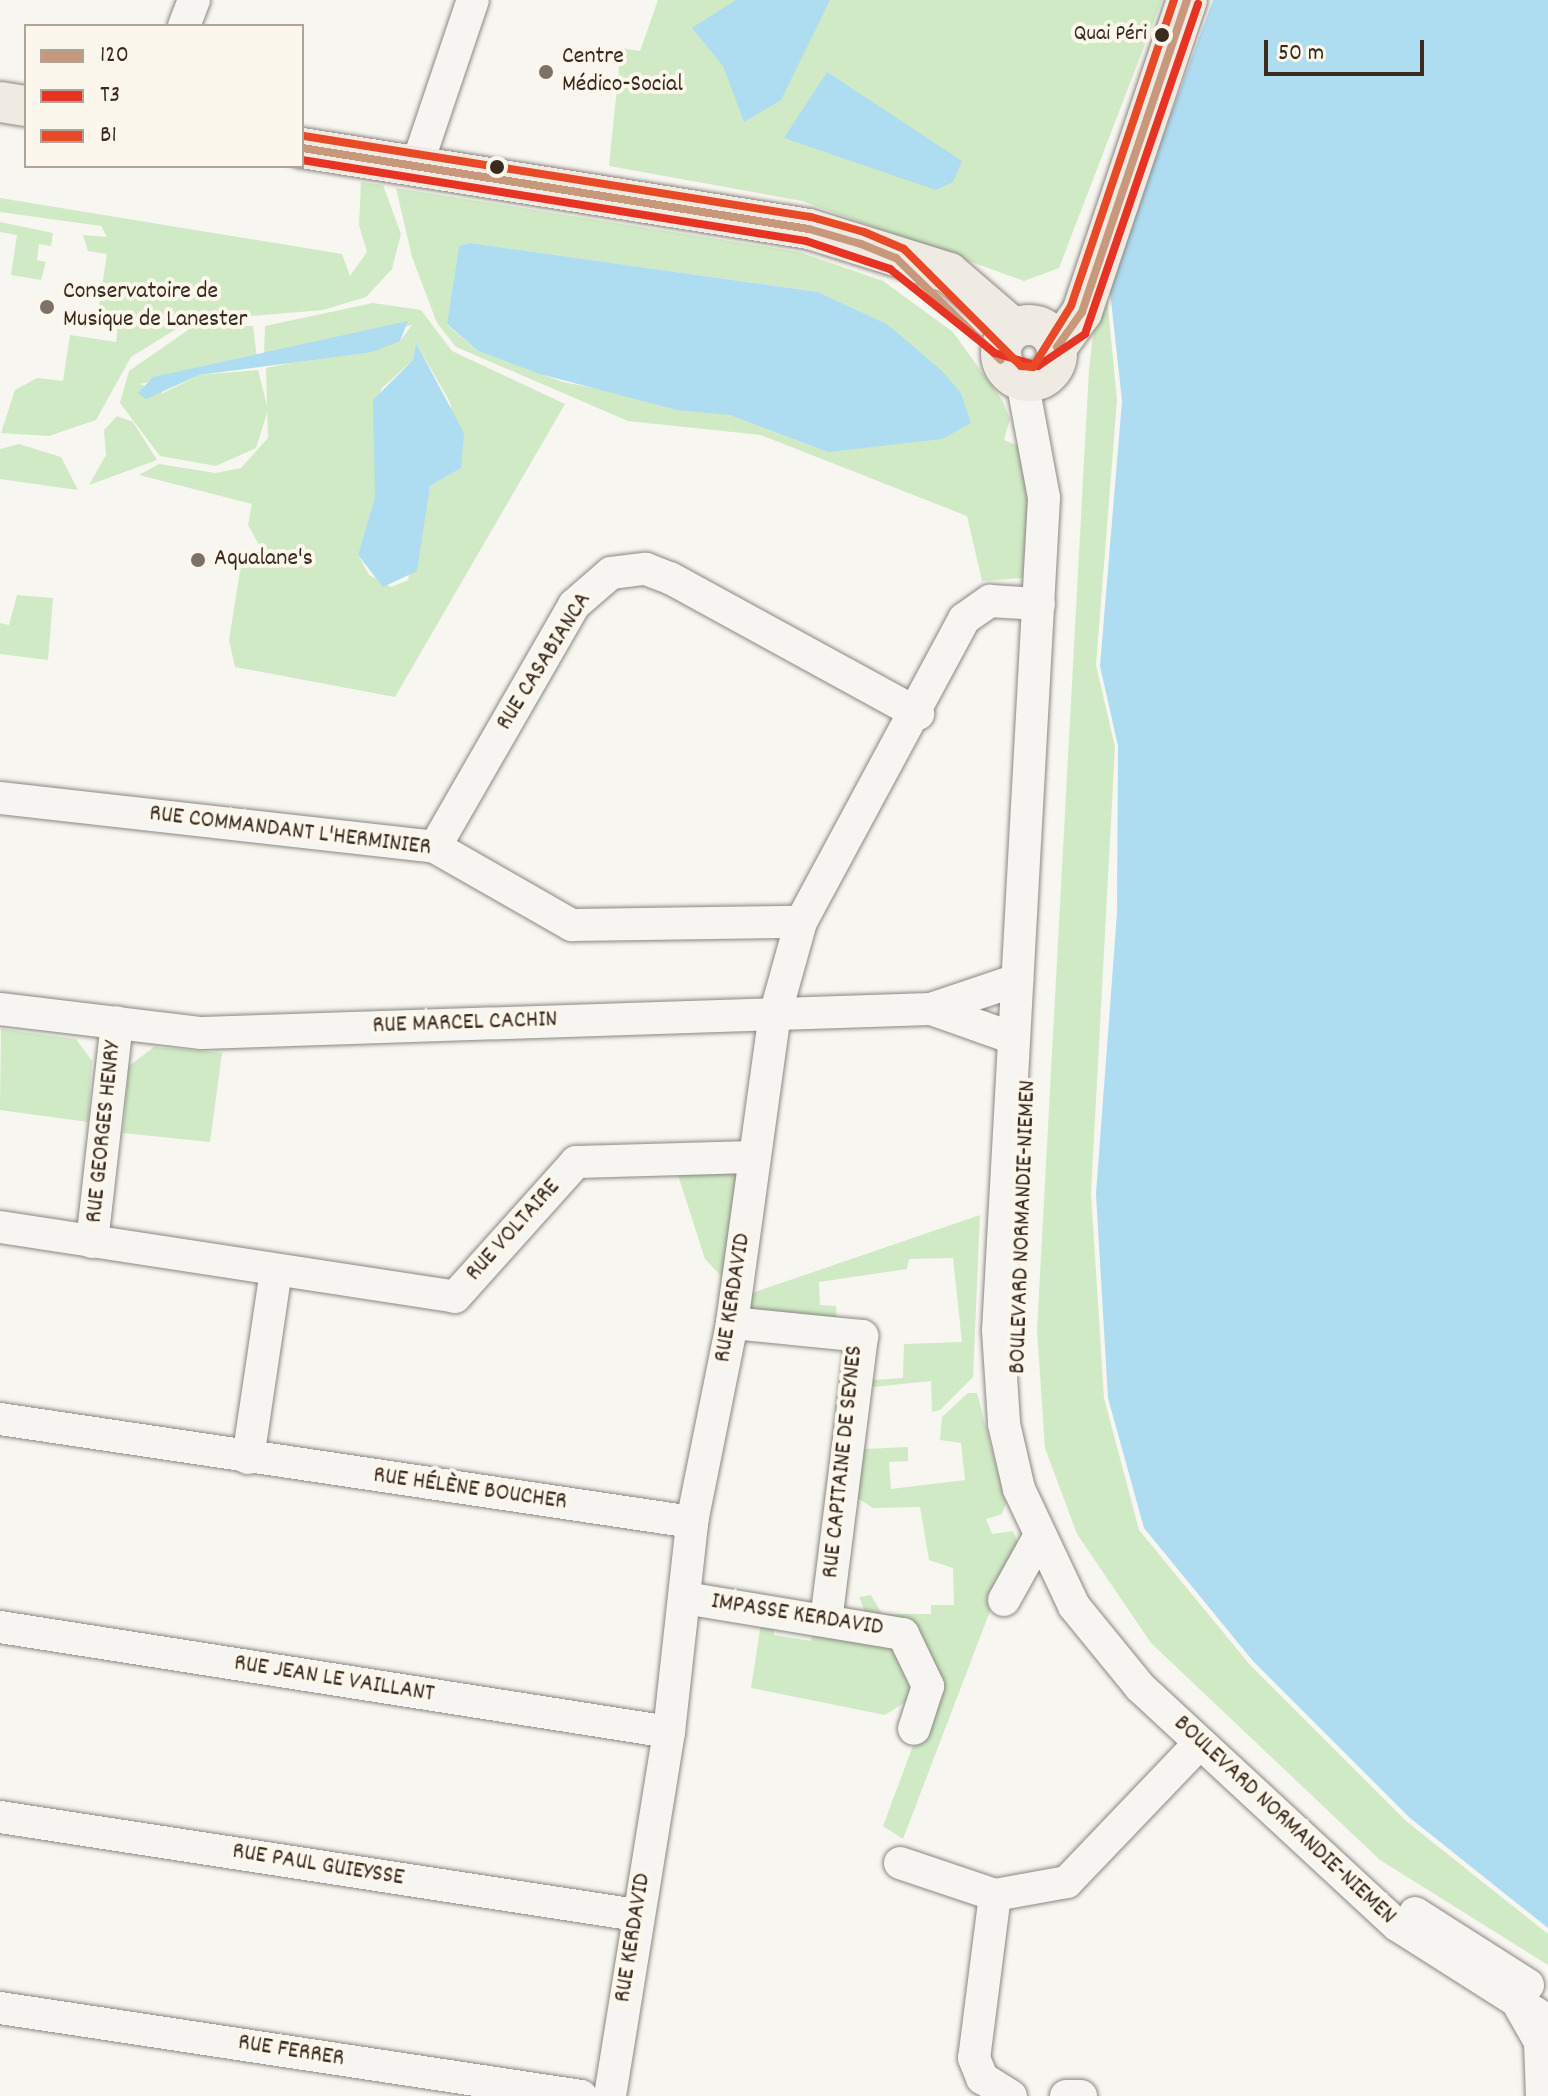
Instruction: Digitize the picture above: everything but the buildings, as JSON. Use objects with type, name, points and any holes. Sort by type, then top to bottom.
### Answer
[{"type":"main road","points":[[304,148],[809,229],[896,258],[1030,353],[1074,329],[1187,0]]},
{"type":"main road","points":[[0,102],[24,106]]},
{"type":"street","points":[[185,24],[194,0]]},
{"type":"street","points":[[417,165],[473,0]]},
{"type":"street","name":"BOULEVARD NORMANDIE-NIEMEN","points":[[1030,353],[1044,498],[1013,1038],[1000,1391],[1038,1539],[1106,1649],[1200,1743],[1397,1925],[1533,2000]]},
{"type":"street","name":"BOULEVARD NORMANDIE-NIEMEN","points":[[1030,353],[1064,496],[1016,1330],[1022,1421],[1037,1483],[1088,1596],[1152,1675],[1365,1876],[1533,2000],[1548,2021]]},
{"type":"street","name":"RUE CASABIANCA","points":[[435,847],[574,605],[611,573],[646,569],[670,578],[918,714]]},
{"type":"street","name":"RUE KERDAVID","points":[[610,2096],[636,1915],[669,1732],[692,1522],[732,1323],[775,1015],[801,922],[918,714],[971,610],[990,601],[1039,604]]},
{"type":"street","name":"RUE COMMANDANT L'HERMINIER","points":[[0,798],[435,847],[572,925],[801,922]]},
{"type":"street","name":"RUE MARCEL CACHIN","points":[[0,1009],[202,1033],[931,1009],[1017,980]]},
{"type":"street","name":"RUE MARCEL CACHIN","points":[[931,1009],[1013,1038]]},
{"type":"street","name":"RUE GEORGES HENRY","points":[[92,1242],[117,1022]]},
{"type":"street","name":"RUE VOLTAIRE","points":[[0,1227],[455,1297],[576,1162],[753,1157]]},
{"type":"street","points":[[248,1458],[276,1271]]},
{"type":"street","name":"RUE CAPITAINE DE SEYNES","points":[[732,1323],[862,1336],[826,1619]]},
{"type":"street","name":"RUE HÉLÈNE BOUCHER","points":[[0,1419],[692,1522]]},
{"type":"street","points":[[1004,1600],[1038,1539]]},
{"type":"street","name":"IMPASSE KERDAVID","points":[[685,1598],[903,1634],[928,1686],[914,1729]]},
{"type":"street","name":"RUE JEAN LE VAILLANT","points":[[0,1627],[669,1732]]},
{"type":"street","points":[[900,1863],[995,1895],[1067,1882],[1200,1743]]},
{"type":"street","name":"RUE PAUL GUIEYSSE","points":[[0,1817],[636,1915]]},
{"type":"street","points":[[995,1895],[974,2058],[982,2078],[1003,2094]]},
{"type":"street","name":"BOULEVARD NORMANDIE-NIEMEN","points":[[1533,2000],[1540,2042],[1542,2096]]},
{"type":"street","name":"RUE FERRER","points":[[0,2008],[581,2096]]},
{"type":"street","points":[[1066,2096],[1081,2096]]},
{"type":"green space","points":[[658,0],[1162,0],[1059,268],[1024,281],[802,201],[609,166],[621,48],[640,51]]},
{"type":"green space","points":[[361,182],[383,185],[401,234],[392,269],[366,297],[323,310],[189,321],[131,357],[96,420],[49,436],[1,433],[15,390],[37,378],[63,381],[70,335],[116,342],[119,316],[98,311],[107,254],[88,251],[83,235],[107,237],[101,226],[0,212],[0,198],[342,254],[350,276],[367,252],[359,225]]},
{"type":"green space","points":[[396,188],[799,252],[883,281],[953,332],[1002,400],[1010,419],[1004,440],[1019,446],[1029,493],[1023,578],[982,581],[967,516],[761,435],[628,421],[456,347],[437,323],[412,257]],"holes":[[[470,243],[818,292],[887,324],[961,393],[828,452],[729,415],[563,382],[478,351],[447,325],[459,246]]]},
{"type":"green space","points":[[0,222],[53,233],[51,246],[39,244],[37,260],[46,262],[41,280],[11,275],[17,235],[0,232]]},
{"type":"green space","points":[[1106,287],[1117,400],[1096,665],[1115,747],[1091,1193],[1104,1398],[1139,1530],[1250,1665],[1406,1821],[1548,1934],[1548,1965],[1380,1860],[1151,1643],[1077,1534],[1045,1448],[1037,1330],[1089,369],[1096,310]]},
{"type":"green space","points":[[373,303],[421,310],[452,351],[565,404],[395,697],[235,667],[229,640],[241,565],[255,564],[259,545],[248,525],[252,504],[139,475],[159,464],[215,473],[241,468],[268,438],[266,368],[400,341],[412,325],[264,356],[265,326]],"holes":[[[416,343],[450,402],[461,468],[430,486],[408,580],[391,587],[369,575],[358,555],[375,496],[381,389],[413,360]]]},
{"type":"green space","points":[[253,326],[257,358],[140,384],[163,393],[199,375],[258,370],[268,410],[256,448],[216,466],[160,456],[120,403],[129,371],[191,328]]},
{"type":"green space","points":[[117,416],[133,422],[157,460],[89,485],[106,455],[104,430]]},
{"type":"green space","points":[[19,444],[61,457],[78,490],[0,479],[0,449]]},
{"type":"green space","points":[[17,595],[53,598],[48,660],[0,654],[0,623],[9,625]]},
{"type":"green space","points":[[1,1029],[76,1039],[92,1061],[88,1122],[0,1110]]},
{"type":"green space","points":[[154,1047],[222,1053],[210,1142],[123,1133],[129,1066]]},
{"type":"green space","points":[[727,1169],[738,1175],[723,1278],[705,1259],[678,1175]]},
{"type":"green space","points":[[980,1215],[973,1377],[940,1410],[932,1412],[931,1381],[873,1387],[873,1380],[903,1378],[904,1344],[962,1342],[953,1258],[909,1259],[907,1269],[819,1282],[820,1305],[836,1306],[837,1323],[750,1316],[752,1293]]},
{"type":"green space","points":[[968,1393],[977,1393],[1006,1503],[1002,1514],[986,1519],[992,1534],[1013,1531],[1022,1552],[995,1598],[903,1839],[883,1826],[936,1684],[868,1619],[859,1597],[871,1595],[882,1614],[931,1614],[931,1605],[954,1605],[953,1568],[929,1560],[920,1507],[873,1508],[856,1497],[856,1459],[865,1449],[908,1447],[908,1461],[889,1462],[891,1489],[965,1480],[961,1443],[940,1440],[942,1417]]},
{"type":"green space","points":[[762,1617],[774,1619],[774,1635],[811,1641],[814,1628],[898,1642],[921,1692],[885,1715],[751,1688]]},
{"type":"water","points":[[736,0],[830,0],[781,100],[744,122],[723,66],[692,28]]},
{"type":"water","points":[[1213,0],[1548,0],[1548,1928],[1410,1818],[1253,1661],[1144,1528],[1108,1398],[1096,1194],[1117,913],[1118,746],[1100,666],[1122,401],[1109,282]]},
{"type":"water","points":[[827,72],[962,161],[953,182],[936,190],[784,138]]},
{"type":"water","points":[[470,243],[818,292],[887,324],[942,371],[961,393],[971,423],[942,439],[828,452],[729,415],[677,410],[540,374],[478,351],[447,324],[459,246]]},
{"type":"water","points":[[408,321],[400,341],[372,352],[199,375],[146,399],[138,393],[153,377]]},
{"type":"water","points":[[416,343],[464,433],[461,468],[430,486],[417,571],[383,587],[358,555],[375,496],[373,400],[413,360]]},
{"type":"transit line","name":"B1","points":[[304,136],[811,217],[864,232],[904,249],[1021,366],[1033,367],[1071,306],[1174,0]]},
{"type":"transit line","name":"120","points":[[1057,347],[1082,312],[1187,0]]},
{"type":"transit line","name":"T3","points":[[304,160],[806,241],[890,269],[995,353],[1038,366],[1085,334],[1198,4]]},
{"type":"transit line","name":"120","points":[[304,148],[809,229],[861,244],[896,258],[1001,360]]},
{"type":"place","name":"Quai Péri","points":[[1162,35]]},
{"type":"place","name":"Centre Médico-Social","points":[[546,72]]},
{"type":"place","name":"Conservatoire de Musique de Lanester","points":[[47,307]]},
{"type":"place","name":"Aqualane's","points":[[198,560]]}]
